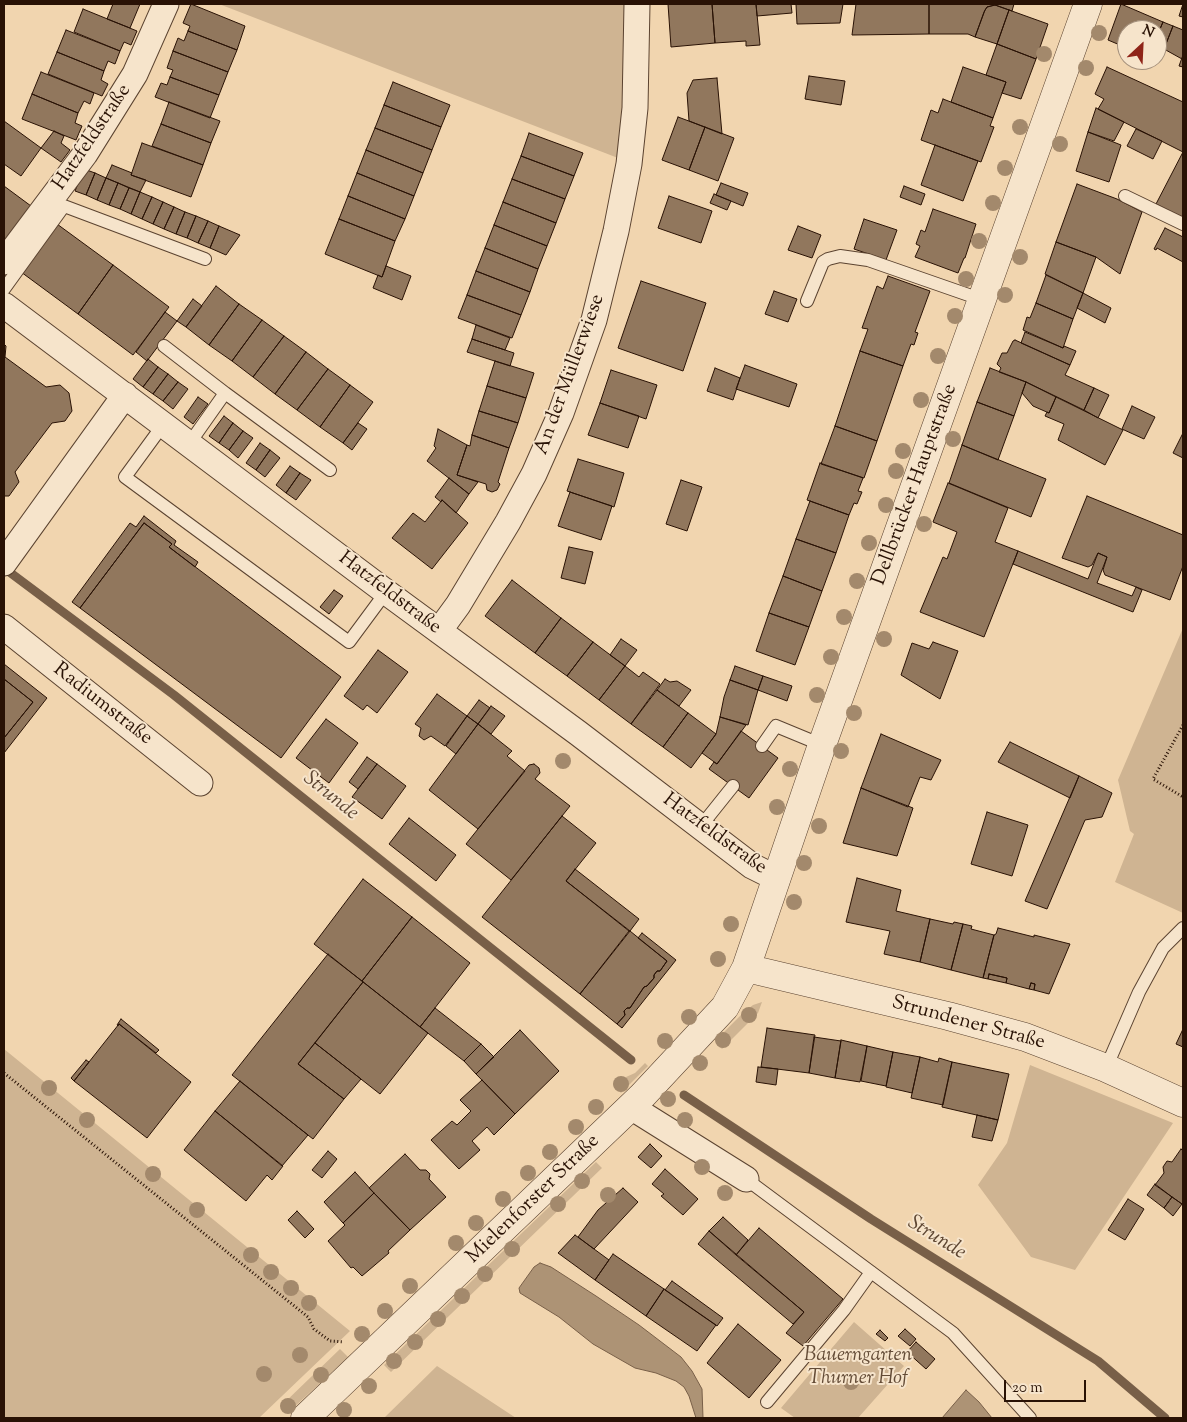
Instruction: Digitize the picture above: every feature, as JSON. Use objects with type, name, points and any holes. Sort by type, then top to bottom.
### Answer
[{"type":"street","name":"Hatzfeldstraße","points":[[4,262],[85,154],[135,74],[166,4]]},
{"type":"street","name":"An der Müllerwiese","points":[[439,631],[458,605],[498,539],[534,474],[561,413],[594,320],[616,231],[629,164],[635,108],[637,4]]},
{"type":"street","name":"Dellbrücker Hauptstraße","points":[[746,968],[822,745],[1088,4]]},
{"type":"street","name":"Hatzfeldstraße","points":[[4,306],[578,733],[752,866],[776,878]]},
{"type":"street","points":[[5,561],[125,396]]},
{"type":"street","name":"Radiumstraße","points":[[4,627],[200,783]]},
{"type":"street","name":"Mielenforster Straße","points":[[305,1418],[637,1101],[725,1007],[746,968]]},
{"type":"street","name":"Strundener Straße","points":[[746,968],[939,1014],[1025,1037],[1106,1068],[1183,1103]]},
{"type":"street","points":[[637,1101],[746,1178]]},
{"type":"lane","points":[[1125,196],[1183,224]]},
{"type":"lane","points":[[4,289],[64,206],[205,259]]},
{"type":"lane","points":[[807,301],[823,262],[840,256],[868,260],[983,300]]},
{"type":"lane","points":[[164,346],[330,470]]},
{"type":"lane","points":[[189,444],[225,393]]},
{"type":"lane","points":[[163,425],[125,477],[349,642],[386,592]]},
{"type":"lane","points":[[762,746],[776,726],[822,745]]},
{"type":"lane","points":[[702,826],[733,786]]},
{"type":"lane","points":[[1106,1068],[1139,992],[1163,948],[1183,928]]},
{"type":"lane","points":[[746,1178],[953,1333],[1030,1418]]},
{"type":"lane","points":[[767,1402],[844,1310],[871,1272]]},
{"type":"path","points":[[1183,725],[1153,779],[1183,797]]},
{"type":"path","points":[[4,1073],[308,1317],[314,1329],[330,1341],[343,1340],[364,1362]]},
{"type":"green space","points":[[219,4],[626,4],[625,67],[618,158]]},
{"type":"green space","points":[[1183,628],[1183,913],[1115,882],[1134,834],[1130,831],[1118,780]]},
{"type":"green space","points":[[762,1002],[758,1013],[722,1049],[715,1041],[744,1012],[753,1005]]},
{"type":"green space","points":[[4,1049],[350,1331],[259,1418],[4,1418]]},
{"type":"green space","points":[[645,1063],[648,1066],[621,1093],[613,1085],[617,1081],[635,1073]]},
{"type":"green space","points":[[1030,1065],[1173,1123],[1075,1270],[1031,1257],[978,1185],[1007,1143]]},
{"type":"green space","points":[[596,1162],[602,1168],[391,1372],[384,1365]]},
{"type":"green space","name":"Bauerngarten Thurner Hof","points":[[854,1322],[904,1366],[858,1418],[795,1418],[781,1408]]},
{"type":"green space","points":[[340,1349],[348,1357],[290,1411],[283,1404]]},
{"type":"green space","points":[[437,1366],[516,1418],[384,1418]]},
{"type":"shaded area","points":[[540,1263],[551,1267],[596,1296],[639,1325],[681,1357],[692,1371],[702,1389],[703,1418],[696,1418],[689,1396],[684,1387],[676,1381],[656,1373],[635,1368],[593,1344],[559,1317],[520,1293],[519,1288],[534,1267]]},
{"type":"shaded area","points":[[966,1390],[979,1402],[992,1418],[942,1418]]},
{"type":"building","points":[[113,4],[140,4],[130,28],[107,19]]},
{"type":"building","points":[[191,4],[245,26],[237,50],[188,31],[190,26],[183,23]]},
{"type":"building","points":[[668,4],[712,4],[715,43],[671,47]]},
{"type":"building","points":[[712,4],[756,4],[760,45],[746,46],[746,41],[715,43]]},
{"type":"building","points":[[756,4],[791,4],[792,13],[757,16]]},
{"type":"building","points":[[796,4],[843,4],[840,23],[797,24]]},
{"type":"building","points":[[856,4],[929,4],[929,34],[852,35]]},
{"type":"building","points":[[929,4],[1014,4],[1012,11],[995,5],[987,7],[975,37],[968,34],[929,34]]},
{"type":"building","points":[[1121,4],[1158,20],[1117,20],[1117,44],[1108,40]]},
{"type":"building","points":[[1183,4],[1183,17],[1179,16]]},
{"type":"building","points":[[995,5],[1009,10],[997,44],[975,37],[985,10],[987,7]]},
{"type":"building","points":[[83,9],[137,31],[131,45],[124,42],[120,51],[74,32]]},
{"type":"building","points":[[1009,10],[1048,24],[1036,59],[997,44]]},
{"type":"building","points":[[1167,24],[1173,26],[1167,41]]},
{"type":"building","points":[[1173,26],[1183,30],[1182,59],[1167,51],[1167,41]]},
{"type":"building","points":[[66,30],[120,51],[115,64],[108,61],[104,71],[57,52]]},
{"type":"building","points":[[188,31],[237,50],[228,72],[173,51],[178,38],[184,41]]},
{"type":"building","points":[[997,44],[1036,59],[1021,99],[1002,93],[1006,82],[986,75]]},
{"type":"building","points":[[173,51],[228,72],[219,95],[170,77],[173,70],[167,68]]},
{"type":"building","points":[[57,52],[104,71],[101,80],[108,84],[102,96],[48,74]]},
{"type":"building","points":[[1183,55],[1183,67],[1179,66]]},
{"type":"building","points":[[963,67],[1006,82],[993,118],[951,102]]},
{"type":"building","points":[[1107,67],[1183,102],[1183,152],[1098,109],[1104,99],[1095,94]]},
{"type":"building","points":[[41,72],[94,93],[90,104],[84,101],[78,113],[32,94]]},
{"type":"building","points":[[809,76],[845,81],[841,105],[805,99]]},
{"type":"building","points":[[170,77],[219,95],[210,118],[155,97],[161,83],[167,85]]},
{"type":"building","points":[[717,78],[722,134],[689,121],[687,93],[693,80]]},
{"type":"building","points":[[393,82],[450,105],[441,127],[384,105]]},
{"type":"building","points":[[32,94],[78,113],[75,123],[82,126],[76,140],[22,119]]},
{"type":"building","points":[[943,99],[993,118],[990,126],[994,127],[981,162],[921,140],[931,110],[938,113]]},
{"type":"building","points":[[169,102],[220,121],[211,143],[161,124]]},
{"type":"building","points":[[384,105],[441,127],[432,150],[375,128]]},
{"type":"building","points":[[1096,108],[1124,122],[1114,141],[1088,132]]},
{"type":"building","points":[[678,117],[705,127],[689,170],[662,160]]},
{"type":"building","points":[[4,121],[41,148],[21,176],[4,164]]},
{"type":"building","points":[[161,124],[211,143],[203,165],[152,146]]},
{"type":"building","points":[[705,127],[734,138],[718,181],[689,170]]},
{"type":"building","points":[[375,128],[432,150],[423,173],[366,150]]},
{"type":"building","points":[[1136,129],[1162,141],[1153,159],[1127,146]]},
{"type":"building","points":[[54,131],[64,136],[61,143],[70,150],[61,162],[41,148]]},
{"type":"building","points":[[1088,132],[1121,145],[1109,182],[1076,171]]},
{"type":"building","points":[[529,133],[583,153],[574,176],[521,156]]},
{"type":"building","points":[[142,143],[203,165],[191,197],[131,175]]},
{"type":"building","points":[[935,145],[978,161],[963,201],[921,185]]},
{"type":"building","points":[[366,150],[423,173],[414,196],[357,173]]},
{"type":"building","points":[[1183,152],[1183,218],[1156,204]]},
{"type":"building","points":[[521,156],[574,176],[565,199],[512,179]]},
{"type":"building","points":[[112,165],[146,180],[140,192],[106,178]]},
{"type":"building","points":[[84,169],[95,173],[86,195],[75,191]]},
{"type":"building","points":[[95,173],[106,178],[97,200],[86,195]]},
{"type":"building","points":[[357,173],[414,196],[405,219],[348,196]]},
{"type":"building","points":[[106,178],[118,183],[109,205],[97,200]]},
{"type":"building","points":[[512,179],[565,199],[556,223],[503,202]]},
{"type":"building","points":[[118,183],[129,188],[120,209],[109,205]]},
{"type":"building","points":[[721,183],[748,193],[743,206],[716,195]]},
{"type":"building","points":[[1077,184],[1117,199],[1142,212],[1120,274],[1096,257],[1056,242]]},
{"type":"building","points":[[4,186],[31,206],[4,242]]},
{"type":"building","points":[[904,186],[925,194],[921,205],[900,197]]},
{"type":"building","points":[[129,188],[140,192],[131,214],[120,209]]},
{"type":"building","points":[[140,192],[152,197],[142,219],[131,214]]},
{"type":"building","points":[[714,194],[731,201],[727,210],[710,203]]},
{"type":"building","points":[[348,196],[405,219],[395,241],[339,219]]},
{"type":"building","points":[[669,196],[712,211],[701,243],[658,228]]},
{"type":"building","points":[[152,197],[163,202],[153,224],[142,219]]},
{"type":"building","points":[[163,202],[174,207],[164,229],[153,224]]},
{"type":"building","points":[[503,202],[556,223],[547,246],[494,225]]},
{"type":"building","points":[[174,207],[185,212],[176,234],[164,229]]},
{"type":"building","points":[[933,209],[976,224],[958,273],[915,257],[920,246],[916,244],[921,230],[925,232]]},
{"type":"building","points":[[185,212],[196,216],[187,238],[176,234]]},
{"type":"building","points":[[196,216],[208,221],[198,243],[187,238]]},
{"type":"building","points":[[339,219],[395,241],[382,277],[325,254]]},
{"type":"building","points":[[864,219],[897,230],[886,260],[854,249]]},
{"type":"building","points":[[208,221],[219,226],[210,248],[198,243]]},
{"type":"building","points":[[57,224],[113,265],[78,314],[21,272]]},
{"type":"building","points":[[494,225],[547,246],[538,269],[485,248]]},
{"type":"building","points":[[219,226],[240,235],[226,255],[210,248]]},
{"type":"building","points":[[798,226],[821,235],[812,258],[788,250]]},
{"type":"building","points":[[1165,228],[1183,237],[1183,262],[1157,248],[1156,250],[1154,249]]},
{"type":"building","points":[[1056,242],[1096,257],[1083,293],[1045,274]]},
{"type":"building","points":[[485,248],[538,269],[530,292],[476,271]]},
{"type":"building","points":[[113,265],[169,307],[133,355],[78,314]]},
{"type":"building","points":[[386,266],[411,276],[402,300],[373,288],[378,275],[382,277]]},
{"type":"building","points":[[476,271],[530,292],[521,315],[467,295]]},
{"type":"building","points":[[1046,275],[1083,293],[1073,319],[1036,303]]},
{"type":"building","points":[[888,276],[930,291],[915,332],[918,333],[914,345],[911,344],[903,366],[860,351],[868,329],[862,328],[877,286],[883,289]]},
{"type":"building","points":[[641,281],[706,303],[683,371],[618,348]]},
{"type":"building","points":[[216,286],[239,304],[209,345],[186,327]]},
{"type":"building","points":[[774,291],[797,299],[788,322],[765,314]]},
{"type":"building","points":[[1083,293],[1111,308],[1105,323],[1077,308]]},
{"type":"building","points":[[467,295],[521,315],[512,338],[458,318]]},
{"type":"building","points":[[193,299],[202,306],[186,327],[177,321]]},
{"type":"building","points":[[1036,303],[1073,319],[1063,348],[1023,330],[1027,317],[1030,318]]},
{"type":"building","points":[[239,304],[262,320],[232,361],[209,345]]},
{"type":"building","points":[[165,312],[177,321],[147,361],[136,352]]},
{"type":"building","points":[[262,320],[284,336],[253,377],[232,361]]},
{"type":"building","points":[[476,325],[510,338],[505,350],[472,339]]},
{"type":"building","points":[[1025,332],[1063,348],[1064,346],[1076,351],[1070,365],[1021,343]]},
{"type":"building","points":[[284,336],[306,352],[275,394],[253,377]]},
{"type":"building","points":[[472,339],[514,353],[510,366],[467,352]]},
{"type":"building","points":[[1015,340],[1070,365],[1065,375],[1094,388],[1084,410],[1026,382],[999,372],[1001,368],[997,364],[1002,353],[1007,353]]},
{"type":"building","points":[[4,344],[6,346],[5,357],[46,387],[60,385],[69,393],[72,411],[65,421],[52,423],[15,472],[19,482],[9,496],[4,496]]},
{"type":"building","points":[[860,351],[903,366],[877,441],[835,426]]},
{"type":"building","points":[[306,352],[328,369],[297,410],[275,394]]},
{"type":"building","points":[[148,359],[158,367],[143,387],[133,379]]},
{"type":"building","points":[[495,361],[534,373],[526,398],[487,386]]},
{"type":"building","points":[[745,365],[797,384],[789,407],[736,389]]},
{"type":"building","points":[[158,367],[168,374],[153,394],[143,387]]},
{"type":"building","points":[[715,368],[740,378],[733,400],[707,391]]},
{"type":"building","points":[[990,368],[1026,382],[1014,416],[977,402]]},
{"type":"building","points":[[328,369],[350,385],[320,427],[297,410]]},
{"type":"building","points":[[611,370],[657,385],[646,419],[600,403]]},
{"type":"building","points":[[168,374],[178,382],[163,401],[153,394]]},
{"type":"building","points":[[178,382],[188,389],[173,409],[163,401]]},
{"type":"building","points":[[1026,382],[1056,397],[1049,413],[1033,406],[1022,393]]},
{"type":"building","points":[[350,385],[373,402],[343,443],[320,427]]},
{"type":"building","points":[[487,386],[526,398],[518,423],[479,411]]},
{"type":"building","points":[[1094,388],[1109,395],[1098,418],[1084,410]]},
{"type":"building","points":[[198,397],[208,404],[193,424],[184,417]]},
{"type":"building","points":[[1056,397],[1123,430],[1105,465],[1058,440],[1064,424],[1045,416],[1047,412],[1049,413]]},
{"type":"building","points":[[977,402],[1014,416],[998,460],[962,445]]},
{"type":"building","points":[[600,403],[639,416],[628,448],[588,435]]},
{"type":"building","points":[[1132,406],[1155,417],[1144,439],[1122,429]]},
{"type":"building","points":[[479,411],[518,423],[509,448],[472,435]]},
{"type":"building","points":[[224,416],[233,423],[219,443],[209,436]]},
{"type":"building","points":[[233,423],[243,431],[229,450],[219,443]]},
{"type":"building","points":[[358,423],[367,429],[352,450],[343,443]]},
{"type":"building","points":[[835,426],[877,441],[864,478],[821,464]]},
{"type":"building","points":[[438,429],[467,445],[457,475],[478,482],[469,494],[427,461],[436,448],[434,446]]},
{"type":"building","points":[[243,431],[253,438],[238,458],[229,450]]},
{"type":"building","points":[[1183,433],[1183,458],[1173,453]]},
{"type":"building","points":[[472,435],[509,448],[497,490],[492,492],[487,490],[486,484],[457,475],[467,445],[470,446]]},
{"type":"building","points":[[260,443],[270,450],[256,470],[246,463]]},
{"type":"building","points":[[962,445],[1046,479],[1031,517],[949,483]]},
{"type":"building","points":[[270,450],[280,458],[265,477],[256,470]]},
{"type":"building","points":[[578,459],[624,473],[614,507],[567,491]]},
{"type":"building","points":[[820,463],[863,478],[858,491],[862,492],[857,504],[854,503],[849,515],[807,500]]},
{"type":"building","points":[[290,466],[300,473],[286,493],[276,485]]},
{"type":"building","points":[[300,473],[311,480],[296,500],[286,493]]},
{"type":"building","points":[[449,478],[469,494],[456,513],[442,500],[441,502],[435,497]]},
{"type":"building","points":[[681,480],[702,487],[687,531],[666,524]]},
{"type":"building","points":[[948,483],[1008,508],[995,542],[1018,551],[984,637],[920,612],[943,557],[947,559],[957,532],[933,522]]},
{"type":"building","points":[[570,492],[612,506],[601,540],[558,526]]},
{"type":"building","points":[[1087,496],[1183,535],[1183,566],[1170,600],[1105,575],[1103,570],[1107,557],[1098,553],[1092,565],[1088,567],[1062,558]]},
{"type":"building","points":[[442,500],[468,523],[432,569],[392,538],[413,513],[425,522]]},
{"type":"building","points":[[810,501],[849,515],[836,553],[796,539]]},
{"type":"building","points":[[144,516],[176,541],[174,545],[198,562],[195,567],[169,547],[172,544],[144,523],[80,608],[72,602],[130,523],[136,527]]},
{"type":"building","points":[[144,523],[172,544],[169,547],[341,677],[281,758],[80,608]]},
{"type":"building","points":[[796,539],[836,553],[822,591],[783,576]]},
{"type":"building","points":[[569,547],[593,552],[585,584],[561,578]]},
{"type":"building","points":[[1018,551],[1088,579],[1098,553],[1107,557],[1097,583],[1132,596],[1136,587],[1142,590],[1133,612],[1013,564]]},
{"type":"building","points":[[783,576],[822,591],[809,627],[769,613]]},
{"type":"building","points":[[512,580],[561,618],[535,653],[485,616]]},
{"type":"building","points":[[334,590],[343,596],[329,614],[320,607]]},
{"type":"building","points":[[769,613],[809,627],[795,665],[756,651]]},
{"type":"building","points":[[561,618],[593,642],[567,676],[535,653]]},
{"type":"building","points":[[621,639],[637,650],[625,666],[610,655]]},
{"type":"building","points":[[593,642],[625,666],[599,700],[567,676]]},
{"type":"building","points":[[933,642],[958,651],[940,699],[901,675],[912,643],[929,649]]},
{"type":"building","points":[[378,650],[408,672],[377,713],[367,705],[363,710],[344,696]]},
{"type":"building","points":[[4,664],[47,698],[4,753],[4,738],[33,702],[4,679]]},
{"type":"building","points":[[625,666],[639,677],[643,672],[660,684],[631,724],[599,700]]},
{"type":"building","points":[[735,666],[763,676],[758,690],[730,680]]},
{"type":"building","points":[[763,676],[792,686],[787,701],[758,690]]},
{"type":"building","points":[[4,679],[33,702],[4,738]]},
{"type":"building","points":[[665,679],[670,682],[677,681],[691,690],[679,706],[657,690]]},
{"type":"building","points":[[730,680],[758,690],[748,725],[720,717]]},
{"type":"building","points":[[657,690],[688,713],[663,747],[631,724]]},
{"type":"building","points":[[437,694],[467,716],[445,746],[431,736],[424,740],[419,736],[421,728],[415,724]]},
{"type":"building","points":[[479,700],[490,708],[478,724],[467,716]]},
{"type":"building","points":[[491,706],[505,716],[491,734],[478,724]]},
{"type":"building","points":[[688,713],[716,734],[691,768],[663,747]]},
{"type":"building","points":[[467,716],[478,724],[456,754],[446,746]]},
{"type":"building","points":[[720,717],[746,725],[717,764],[702,753],[716,734]]},
{"type":"building","points":[[326,719],[358,743],[329,783],[296,758]]},
{"type":"building","points":[[478,724],[512,751],[507,756],[525,771],[478,829],[429,790]]},
{"type":"building","points":[[741,731],[778,758],[749,798],[709,769],[714,762],[717,764]]},
{"type":"building","points":[[881,734],[941,760],[931,780],[920,777],[908,807],[861,788]]},
{"type":"building","points":[[1010,742],[1079,776],[1070,798],[998,762]]},
{"type":"building","points":[[367,757],[377,764],[358,789],[349,782]]},
{"type":"building","points":[[377,764],[406,786],[382,819],[352,797]]},
{"type":"building","points":[[534,764],[539,768],[540,773],[535,779],[570,806],[511,880],[466,844],[529,765]]},
{"type":"building","points":[[1079,776],[1112,793],[1102,817],[1085,820],[1047,909],[1025,901]]},
{"type":"building","points":[[861,788],[913,808],[897,856],[843,843]]},
{"type":"building","points":[[987,812],[1028,825],[1012,876],[971,864]]},
{"type":"building","points":[[562,816],[596,843],[566,881],[629,931],[580,994],[482,917]]},
{"type":"building","points":[[409,818],[456,855],[436,881],[389,844]]},
{"type":"building","points":[[575,869],[639,919],[630,931],[566,881]]},
{"type":"building","points":[[857,878],[901,890],[896,911],[930,919],[920,962],[884,954],[890,931],[846,922]]},
{"type":"building","points":[[363,879],[412,917],[362,981],[314,944]]},
{"type":"building","points":[[412,917],[470,963],[420,1027],[362,981]]},
{"type":"building","points":[[930,919],[963,924],[951,970],[920,962]]},
{"type":"building","points":[[963,924],[972,926],[971,929],[994,935],[983,978],[951,970]]},
{"type":"building","points":[[998,928],[1070,944],[1049,994],[1034,990],[1035,984],[1031,983],[1029,989],[1006,983],[1007,978],[989,974],[988,979],[983,978],[994,935]]},
{"type":"building","points":[[630,931],[667,961],[660,971],[657,971],[647,986],[644,987],[630,1008],[624,1011],[625,1015],[617,1024],[580,994]]},
{"type":"building","points":[[642,933],[676,960],[622,1028],[617,1024],[625,1015],[624,1011],[630,1008],[644,987],[647,986],[657,971],[660,971],[667,961],[638,938]]},
{"type":"building","points":[[328,954],[363,982],[298,1064],[344,1099],[313,1139],[232,1075]]},
{"type":"building","points":[[989,974],[1007,978],[1006,983],[988,979]]},
{"type":"building","points":[[363,982],[428,1033],[380,1094],[315,1043]]},
{"type":"building","points":[[1031,983],[1035,984],[1034,990],[1029,989]]},
{"type":"building","points":[[435,1008],[481,1044],[464,1061],[420,1027]]},
{"type":"building","points":[[121,1019],[159,1050],[156,1053],[119,1024],[118,1026]]},
{"type":"building","points":[[119,1024],[191,1082],[147,1138],[74,1081]]},
{"type":"building","points":[[767,1028],[815,1035],[809,1073],[761,1067]]},
{"type":"building","points":[[1183,1029],[1183,1047],[1176,1044]]},
{"type":"building","points":[[520,1030],[559,1071],[515,1114],[476,1074]]},
{"type":"building","points":[[814,1037],[841,1041],[835,1078],[809,1073]]},
{"type":"building","points":[[841,1040],[867,1046],[860,1082],[835,1078]]},
{"type":"building","points":[[315,1043],[361,1079],[344,1099],[298,1064]]},
{"type":"building","points":[[481,1044],[494,1057],[476,1074],[464,1061]]},
{"type":"building","points":[[867,1046],[893,1052],[886,1086],[861,1081]]},
{"type":"building","points":[[893,1052],[920,1057],[912,1093],[886,1087]]},
{"type":"building","points":[[920,1057],[938,1062],[939,1058],[952,1062],[943,1105],[911,1098]]},
{"type":"building","points":[[86,1060],[89,1062],[74,1081],[71,1078]]},
{"type":"building","points":[[952,1062],[1009,1074],[998,1120],[942,1107]]},
{"type":"building","points":[[758,1067],[778,1069],[776,1085],[756,1082]]},
{"type":"building","points":[[482,1080],[515,1114],[494,1135],[487,1127],[472,1141],[480,1150],[459,1169],[431,1140],[452,1121],[457,1125],[471,1111],[460,1100]]},
{"type":"building","points":[[240,1081],[308,1135],[282,1166],[215,1111]]},
{"type":"building","points":[[215,1111],[283,1166],[272,1180],[267,1175],[246,1201],[184,1150]]},
{"type":"building","points":[[977,1115],[998,1120],[992,1141],[972,1137]]},
{"type":"building","points":[[650,1144],[662,1156],[651,1168],[638,1157]]},
{"type":"building","points":[[1181,1149],[1183,1151],[1182,1204],[1155,1185],[1164,1173],[1163,1167],[1167,1161],[1172,1162]]},
{"type":"building","points":[[328,1151],[337,1159],[322,1178],[312,1170]]},
{"type":"building","points":[[405,1154],[420,1170],[426,1170],[430,1174],[429,1179],[446,1197],[410,1230],[369,1188]]},
{"type":"building","points":[[665,1169],[698,1199],[683,1215],[661,1196],[664,1194],[652,1184]]},
{"type":"building","points":[[355,1172],[374,1193],[343,1223],[324,1202]]},
{"type":"building","points":[[1155,1184],[1172,1197],[1164,1208],[1147,1195]]},
{"type":"building","points":[[623,1188],[638,1202],[594,1249],[578,1237],[598,1210]]},
{"type":"building","points":[[374,1193],[410,1230],[388,1251],[389,1253],[362,1276],[353,1267],[351,1268],[328,1241],[345,1225],[343,1223]]},
{"type":"building","points":[[1172,1197],[1182,1204],[1173,1216],[1164,1208]]},
{"type":"building","points":[[1128,1199],[1144,1209],[1125,1240],[1108,1230]]},
{"type":"building","points":[[297,1211],[314,1229],[305,1238],[288,1220]]},
{"type":"building","points":[[723,1217],[748,1240],[736,1255],[709,1231]]},
{"type":"building","points":[[759,1228],[843,1299],[803,1346],[786,1333],[804,1312],[736,1255]]},
{"type":"building","points":[[709,1231],[804,1312],[793,1324],[698,1244]]},
{"type":"building","points":[[575,1235],[609,1260],[595,1280],[558,1253]]},
{"type":"building","points":[[613,1254],[664,1289],[646,1316],[595,1280]]},
{"type":"building","points":[[672,1281],[723,1318],[717,1326],[665,1290]]},
{"type":"building","points":[[664,1289],[716,1325],[697,1351],[646,1316]]},
{"type":"building","points":[[738,1324],[781,1360],[749,1398],[707,1363]]},
{"type":"building","points":[[905,1329],[916,1339],[910,1346],[898,1336]]},
{"type":"building","points":[[880,1330],[888,1338],[885,1341],[876,1334]]},
{"type":"building","points":[[916,1342],[935,1359],[926,1369],[907,1352]]},
{"type":"waterway","name":"Strunde","points":[[4,568],[174,695],[631,1060]]},
{"type":"waterway","name":"Strunde","points":[[684,1095],[871,1219],[1098,1361],[1165,1418]]}]
